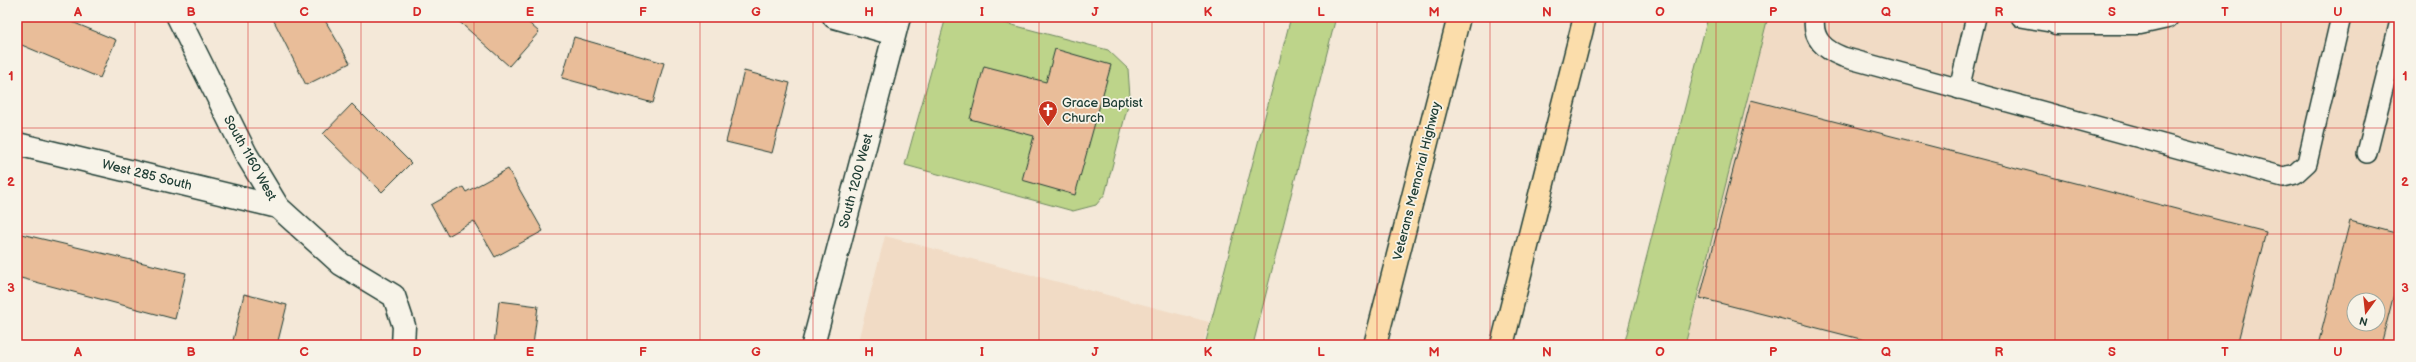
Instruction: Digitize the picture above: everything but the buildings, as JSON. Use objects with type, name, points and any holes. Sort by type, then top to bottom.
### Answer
[{"type":"highway","name":"Veterans Memorial Highway","points":[[1375,345],[1459,17]]},
{"type":"highway","points":[[1502,345],[1585,17]]},
{"type":"street","name":"South 1160 West","points":[[178,17],[246,154],[278,207],[341,264],[394,296],[404,326],[403,345]]},
{"type":"street","points":[[834,17],[896,25]]},
{"type":"street","points":[[2056,23],[2140,23],[2167,17]]},
{"type":"street","name":"South 1200 West","points":[[813,345],[896,25]]},
{"type":"street","name":"West 285 South","points":[[17,144],[278,207]]},
{"type":"lane","points":[[1815,17],[1813,24],[1817,40],[1829,52],[1843,58],[2283,177],[2295,174],[2307,163],[2341,17]]},
{"type":"lane","points":[[1959,89],[1976,17]]},
{"type":"lane","points":[[2021,17],[2056,23]]},
{"type":"lane","points":[[2367,153],[2399,25]]},
{"type":"shaded area","points":[[1768,17],[2399,17],[2399,345],[1685,345]]},
{"type":"shaded area","points":[[885,236],[1209,322],[1203,345],[857,345]]},
{"type":"green space","points":[[946,17],[982,17],[1108,50],[1128,69],[1130,97],[1105,194],[1096,205],[1073,211],[905,165]]},
{"type":"green space","points":[[1291,17],[1336,17],[1253,345],[1205,345]]},
{"type":"green space","points":[[1708,17],[1768,17],[1685,345],[1624,345]]},
{"type":"place","name":"Grace Baptist Church","points":[[1048,127]]}]
